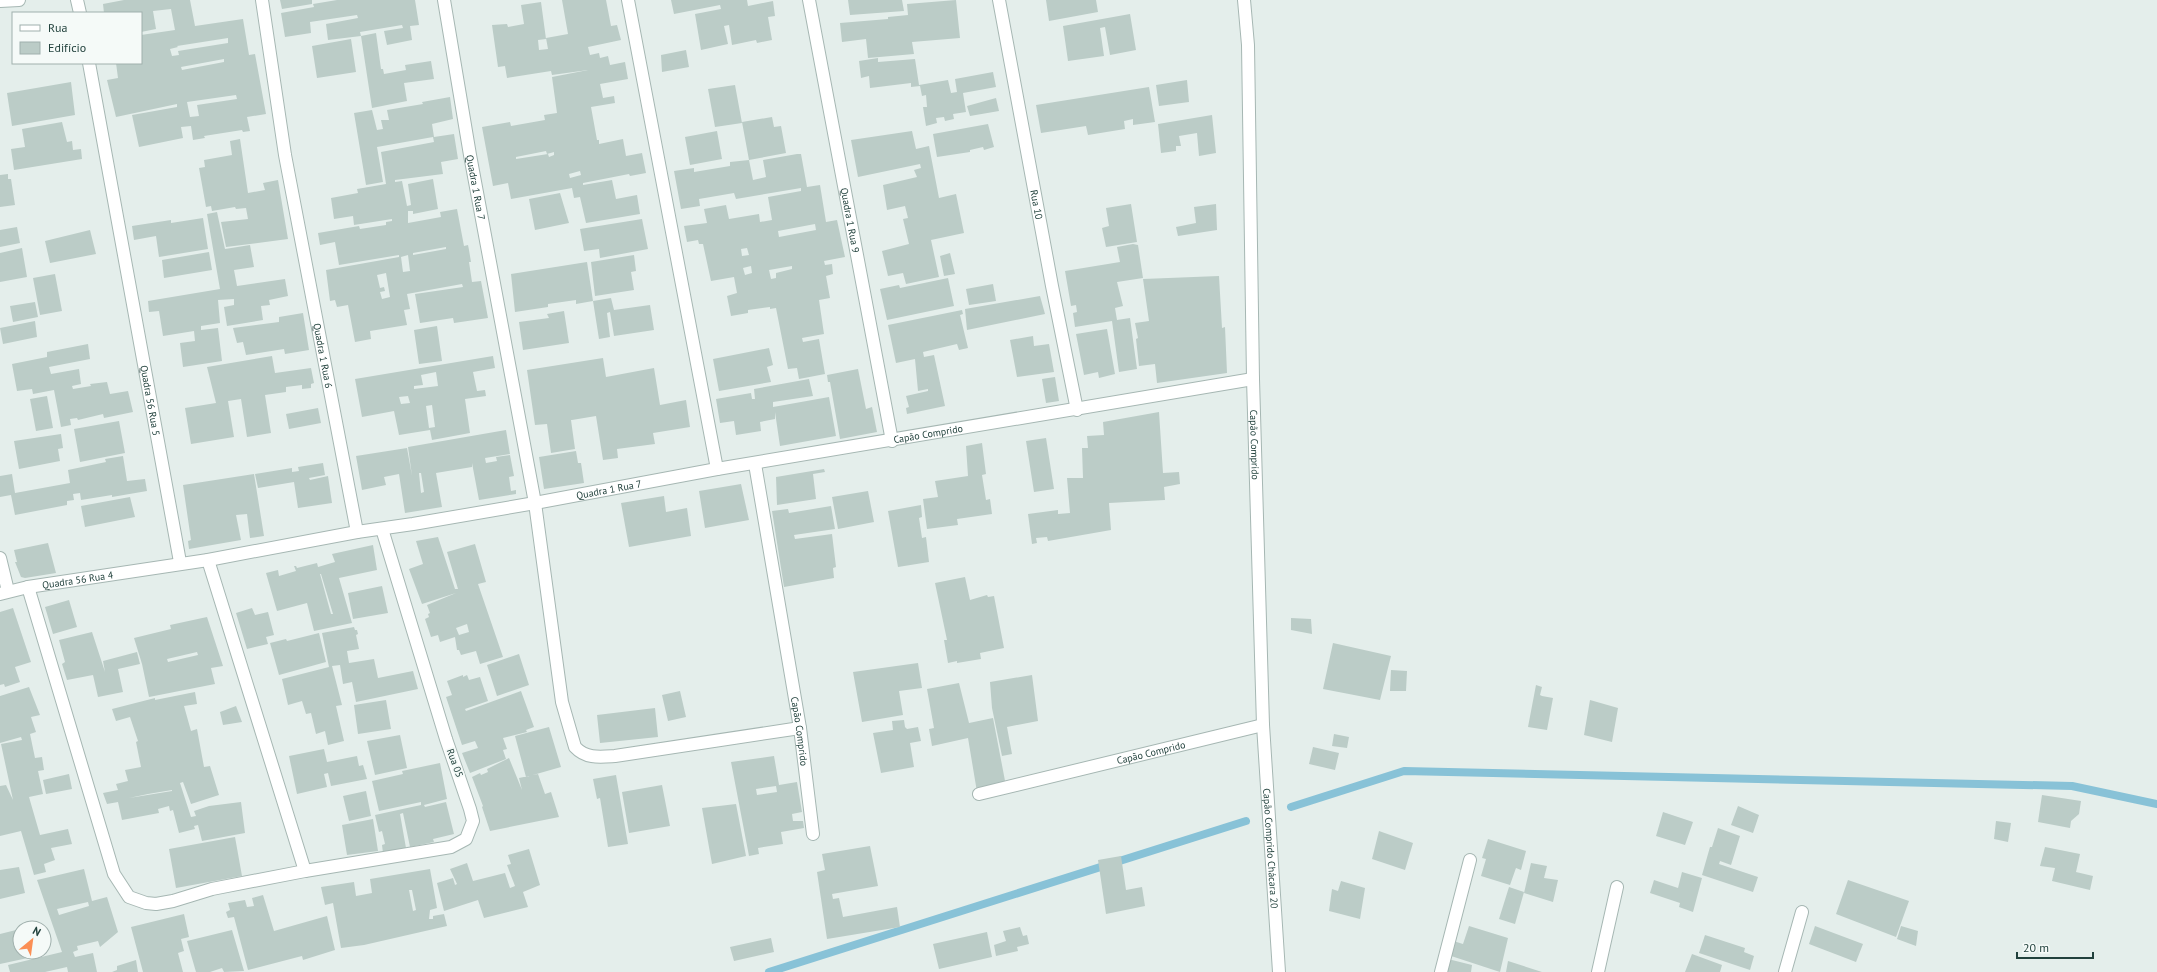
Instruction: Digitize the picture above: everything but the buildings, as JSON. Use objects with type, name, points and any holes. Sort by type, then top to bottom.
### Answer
[{"type":"street","points":[[0,2],[19,0]]},
{"type":"street","points":[[78,0],[80,12]]},
{"type":"street","name":"Quadra 1 Rua 6","points":[[262,0],[285,155],[357,532]]},
{"type":"street","name":"Quadra 1 Rua 7","points":[[444,0],[472,163],[536,503],[716,469]]},
{"type":"street","points":[[628,0],[716,469]]},
{"type":"street","name":"Quadra 1 Rua 9","points":[[809,0],[892,441]]},
{"type":"street","name":"Rua 10","points":[[999,0],[1052,286],[1077,410]]},
{"type":"street","points":[[1244,0],[1248,45],[1254,379]]},
{"type":"street","name":"Quadra 56 Rua 5","points":[[89,64],[180,562]]},
{"type":"street","name":"Capão Comprido","points":[[716,469],[755,464],[1254,379],[1263,725],[980,794]]},
{"type":"street","name":"Capão Comprido","points":[[755,464],[800,728],[813,834]]},
{"type":"street","points":[[180,562],[208,560],[357,532],[536,503],[562,702],[568,729],[575,747],[580,752],[595,757],[615,756],[800,728]]},
{"type":"street","name":"Rua 05","points":[[28,587],[114,874],[129,897],[146,903],[165,903],[212,889],[305,871],[451,846],[463,842],[471,828],[470,810],[446,739],[382,529]]},
{"type":"street","name":"Quadra 56 Rua 4","points":[[0,558],[4,593],[28,587],[180,562]]},
{"type":"street","points":[[208,560],[305,871]]},
{"type":"street","name":"Capão Comprido Chácara 20","points":[[1263,725],[1279,972]]},
{"type":"street","points":[[1441,972],[1470,860]]},
{"type":"street","points":[[1598,972],[1617,887]]},
{"type":"street","points":[[1785,972],[1802,912]]},
{"type":"waterway","points":[[1291,807],[1404,771],[2072,786],[2157,804]]},
{"type":"waterway","points":[[769,972],[1246,821]]}]
